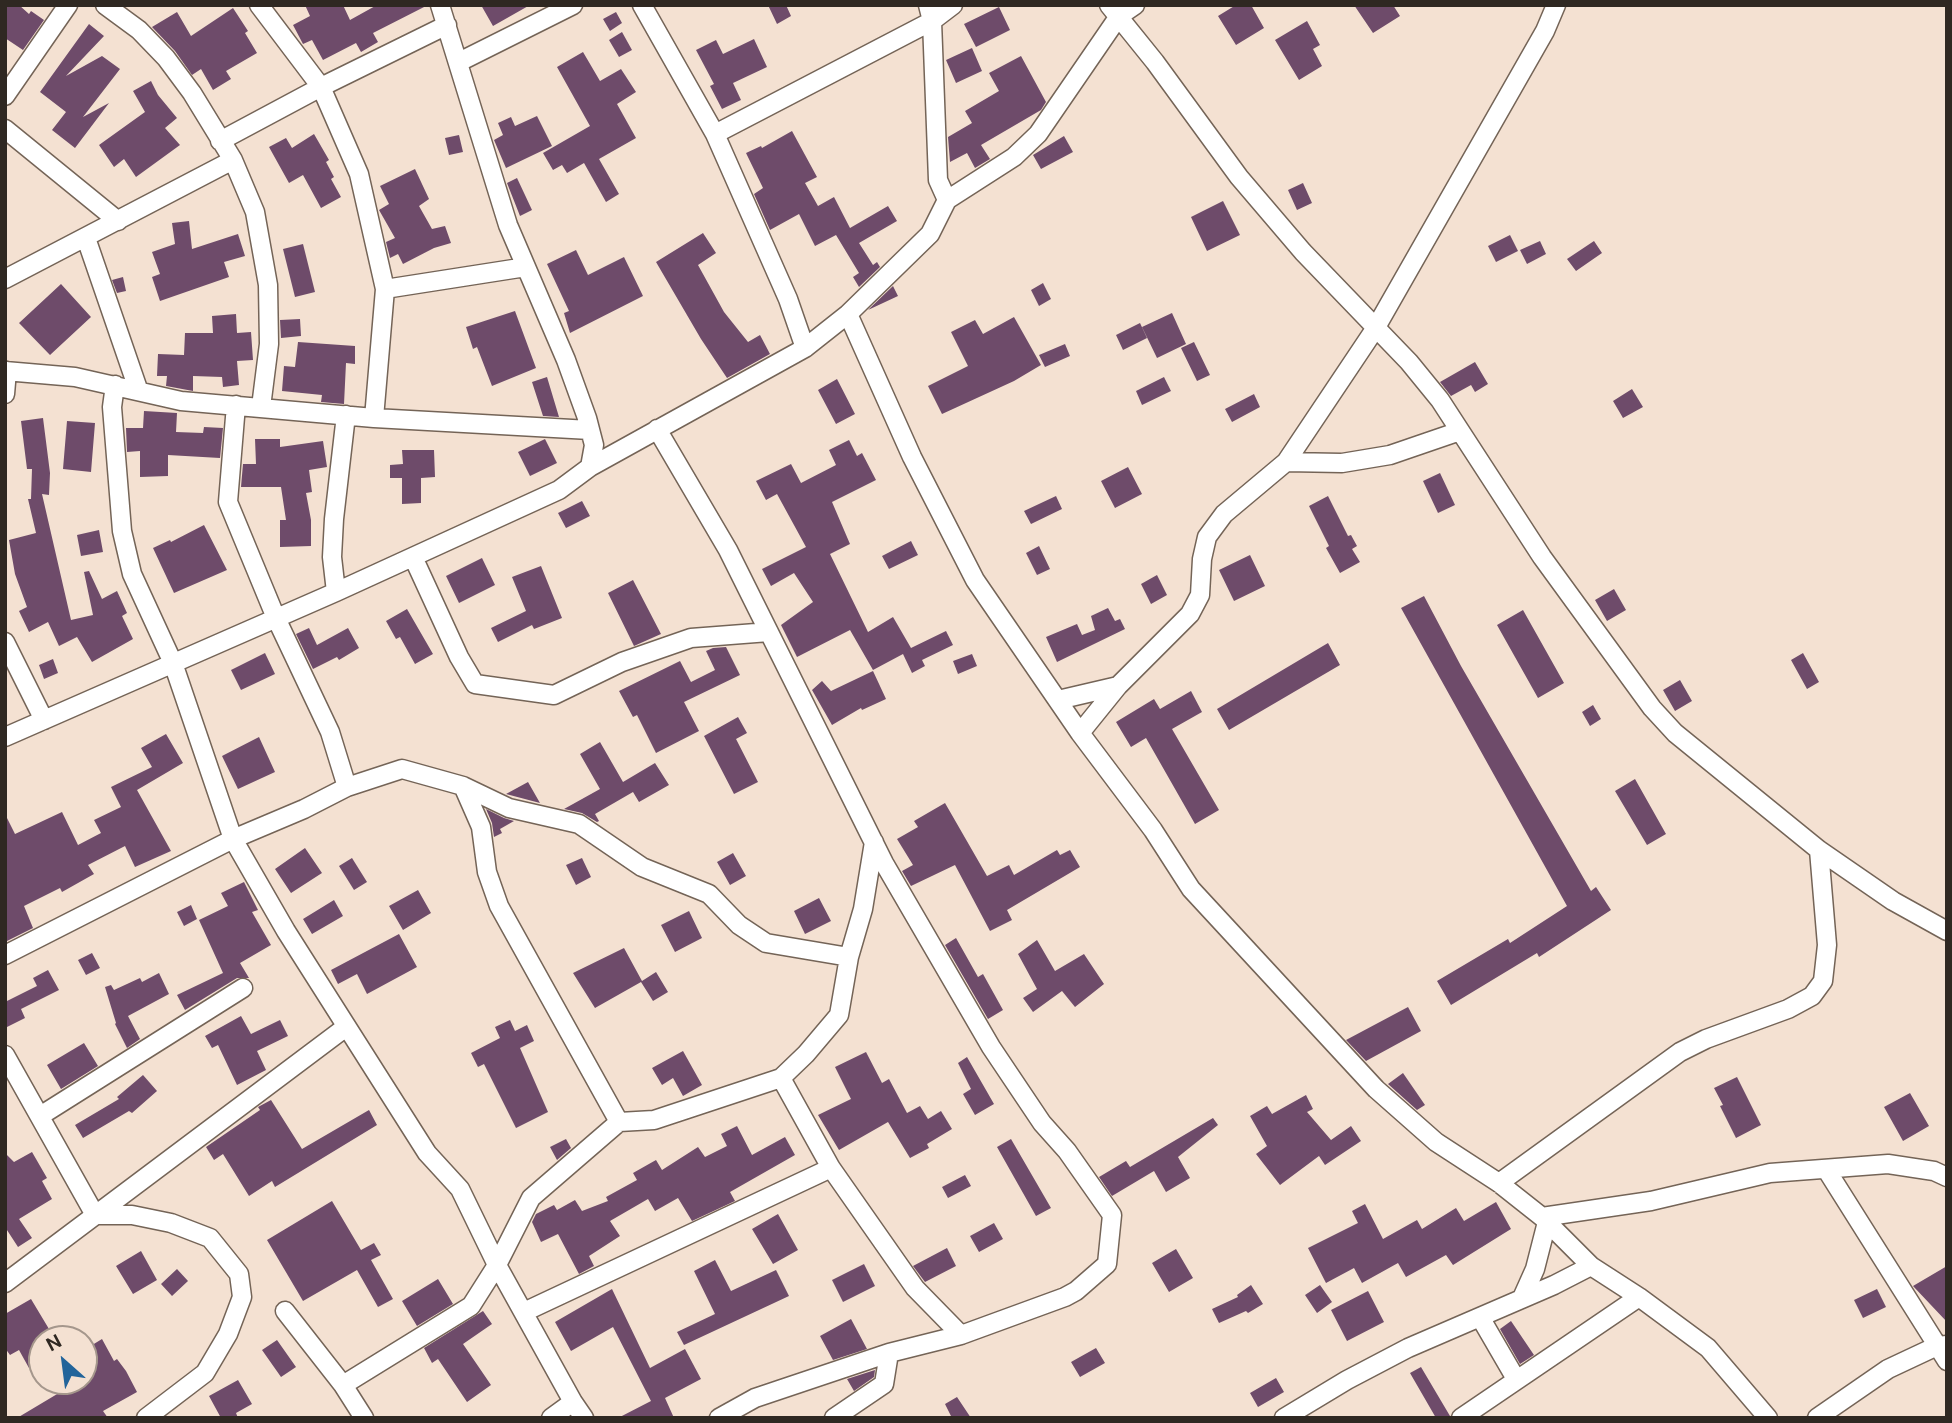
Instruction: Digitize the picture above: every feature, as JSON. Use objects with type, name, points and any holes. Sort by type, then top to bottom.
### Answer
[{"type":"street","points":[[105,5],[139,30],[166,58],[192,93],[233,160],[256,212],[268,285],[269,344],[261,407]]},
{"type":"street","points":[[259,5],[321,87],[359,174],[385,289],[374,418]]},
{"type":"street","points":[[440,5],[503,211],[566,360],[590,430],[594,445],[590,467]]},
{"type":"street","points":[[459,62],[573,5]]},
{"type":"street","points":[[642,5],[715,134],[788,299],[805,348]]},
{"type":"street","points":[[715,134],[930,13],[953,5]]},
{"type":"street","points":[[5,737],[336,592],[558,490],[590,467],[805,348],[848,314],[930,234],[947,200],[1014,157],[1038,134],[1059,106],[1114,11],[1135,5]]},
{"type":"street","points":[[1080,733],[1118,686],[1191,614],[1200,595],[1202,559],[1207,537],[1224,513],[1286,462],[1375,329],[1545,31],[1556,5]]},
{"type":"street","points":[[5,96],[62,7]]},
{"type":"street","points":[[1114,11],[1239,177],[1303,252],[1409,362],[1440,400],[1542,558],[1652,708],[1675,733],[1819,850],[1893,901],[1947,931]]},
{"type":"street","points":[[930,13],[938,180],[947,200]]},
{"type":"street","points":[[220,141],[321,87],[447,25]]},
{"type":"street","points":[[5,129],[118,221]]},
{"type":"street","points":[[5,279],[233,160]]},
{"type":"street","points":[[86,238],[138,389]]},
{"type":"street","points":[[385,289],[526,267]]},
{"type":"street","points":[[848,314],[918,468],[975,580],[1080,733],[1153,830],[1191,889],[1376,1089],[1436,1142],[1499,1182],[1545,1219],[1591,1266],[1639,1297],[1708,1348],[1768,1418]]},
{"type":"street","points":[[5,394],[6,371],[75,377],[138,389],[181,401],[374,418],[590,430]]},
{"type":"street","points":[[115,385],[112,407],[122,531],[132,574],[173,663],[233,839],[346,1027],[427,1153],[460,1189],[497,1265],[584,1418]]},
{"type":"street","points":[[236,405],[228,502],[276,618],[330,733],[347,786]]},
{"type":"street","points":[[336,592],[332,557],[345,415]]},
{"type":"street","points":[[657,429],[722,540],[874,842],[991,1047],[1042,1124],[1067,1151],[1112,1215],[1107,1264],[1076,1291],[961,1335],[889,1353],[755,1398],[719,1418]]},
{"type":"street","points":[[1286,462],[1342,463],[1378,457],[1460,431]]},
{"type":"street","points":[[413,557],[459,657],[475,684],[554,695],[622,662],[691,638],[769,632]]},
{"type":"street","points":[[5,642],[44,720]]},
{"type":"street","points":[[1058,700],[1118,686]]},
{"type":"street","points":[[5,955],[233,839],[304,809],[347,786],[402,769],[463,786],[509,808],[579,824],[642,867],[709,894],[739,925],[766,943],[849,957]]},
{"type":"street","points":[[463,786],[481,827],[487,872],[499,906],[620,1122]]},
{"type":"street","points":[[343,1385],[471,1306],[497,1265],[531,1198],[620,1122],[654,1120],[781,1078],[806,1054],[839,1015],[849,957],[863,909],[874,842]]},
{"type":"street","points":[[1499,1182],[1681,1052],[1706,1039],[1788,1009],[1812,996],[1823,981],[1827,945],[1819,850]]},
{"type":"street","points":[[40,1116],[243,988]]},
{"type":"street","points":[[5,1283],[346,1027]]},
{"type":"street","points":[[5,1055],[95,1214]]},
{"type":"street","points":[[781,1078],[831,1168],[915,1288],[961,1335]]},
{"type":"street","points":[[1545,1219],[1651,1201],[1770,1174],[1888,1164],[1942,1173]]},
{"type":"street","points":[[524,1312],[831,1168]]},
{"type":"street","points":[[1817,1418],[1888,1369],[1943,1351],[1826,1169]]},
{"type":"street","points":[[95,1214],[132,1214],[171,1223],[210,1238],[239,1274],[242,1297],[228,1334],[205,1373],[146,1418]]},
{"type":"street","points":[[1522,1298],[1535,1269],[1545,1219]]},
{"type":"street","points":[[1284,1418],[1408,1348],[1554,1285],[1591,1266]]},
{"type":"street","points":[[1461,1418],[1639,1297]]},
{"type":"street","points":[[285,1311],[343,1385],[364,1418]]},
{"type":"street","points":[[1480,1317],[1516,1379]]},
{"type":"street","points":[[834,1418],[884,1384],[889,1353]]},
{"type":"street","points":[[551,1418],[573,1402]]},
{"type":"building","points":[[5,5],[19,5],[29,14],[31,11],[44,20],[23,50],[5,38]]},
{"type":"building","points":[[305,5],[343,5],[350,20],[377,5],[428,5],[373,33],[378,42],[361,52],[356,43],[323,60],[312,40],[303,44],[293,25],[310,16]]},
{"type":"building","points":[[481,5],[530,5],[493,26]]},
{"type":"building","points":[[768,5],[786,5],[791,16],[777,24]]},
{"type":"building","points":[[1236,5],[1251,5],[1264,28],[1236,45],[1218,16]]},
{"type":"building","points":[[1354,5],[1393,5],[1400,16],[1373,33]]},
{"type":"building","points":[[999,7],[1010,30],[976,47],[964,24]]},
{"type":"building","points":[[233,8],[248,31],[245,33],[257,53],[226,71],[231,79],[213,90],[201,69],[192,75],[175,51],[152,27],[177,12],[191,36]]},
{"type":"building","points":[[616,12],[622,23],[610,31],[603,19]]},
{"type":"building","points":[[1307,21],[1320,45],[1313,49],[1322,66],[1299,80],[1275,40]]},
{"type":"building","points":[[89,24],[104,36],[66,76],[102,56],[120,69],[83,117],[109,103],[75,148],[52,130],[66,112],[40,92]]},
{"type":"building","points":[[622,32],[632,50],[619,57],[609,40]]},
{"type":"building","points":[[754,39],[767,67],[733,83],[741,100],[722,109],[710,86],[714,84],[696,50],[716,40],[723,54]]},
{"type":"building","points":[[972,48],[982,71],[956,83],[946,60]]},
{"type":"building","points":[[583,52],[600,81],[621,69],[636,92],[617,104],[636,138],[599,159],[619,194],[606,202],[584,163],[567,173],[562,165],[553,170],[543,153],[590,126],[557,67]]},
{"type":"building","points":[[1021,56],[1046,102],[1041,110],[981,145],[990,159],[975,168],[967,153],[950,162],[948,137],[972,123],[965,111],[999,91],[989,73]]},
{"type":"building","points":[[151,81],[158,95],[177,118],[165,128],[180,145],[136,177],[124,159],[114,167],[99,145],[145,112],[133,91]]},
{"type":"building","points":[[537,116],[552,146],[506,168],[494,140],[503,135],[498,123],[511,117],[515,126]]},
{"type":"building","points":[[792,131],[817,177],[805,183],[818,206],[834,197],[850,228],[888,206],[897,221],[859,243],[873,265],[877,262],[880,267],[859,287],[853,277],[859,273],[836,235],[815,246],[799,214],[770,230],[754,194],[763,188],[746,153],[761,146],[762,148]]},
{"type":"building","points":[[314,134],[329,160],[326,162],[334,177],[331,179],[341,197],[321,208],[303,175],[289,183],[269,147],[286,138],[292,148]]},
{"type":"building","points":[[459,135],[463,152],[449,155],[445,138]]},
{"type":"building","points":[[1064,136],[1073,152],[1041,169],[1033,155]]},
{"type":"building","points":[[415,169],[429,199],[419,206],[432,229],[445,226],[451,243],[434,248],[403,264],[398,254],[390,258],[386,242],[395,238],[379,210],[389,204],[380,186]]},
{"type":"building","points":[[517,178],[532,210],[520,216],[507,183]]},
{"type":"building","points":[[1303,183],[1312,203],[1297,210],[1288,190]]},
{"type":"building","points":[[1223,201],[1240,235],[1207,251],[1191,217]]},
{"type":"building","points":[[189,221],[192,249],[238,234],[245,256],[224,262],[229,277],[160,301],[152,277],[160,274],[152,252],[175,244],[172,223]]},
{"type":"building","points":[[703,233],[716,253],[698,265],[724,312],[748,342],[760,335],[770,354],[727,378],[656,262]]},
{"type":"building","points":[[1510,235],[1518,251],[1496,262],[1488,246]]},
{"type":"building","points":[[1540,241],[1546,254],[1527,264],[1520,250]]},
{"type":"building","points":[[1594,241],[1602,253],[1576,271],[1567,259]]},
{"type":"building","points":[[303,244],[315,292],[295,297],[283,249]]},
{"type":"building","points":[[576,250],[588,275],[624,257],[643,296],[570,333],[564,313],[569,311],[547,264]]},
{"type":"building","points":[[123,277],[126,291],[117,293],[112,280]]},
{"type":"building","points":[[1043,283],[1051,299],[1039,306],[1031,290]]},
{"type":"building","points":[[61,284],[91,317],[50,355],[19,323]]},
{"type":"building","points":[[893,286],[898,296],[868,310]]},
{"type":"building","points":[[515,311],[536,368],[492,386],[477,347],[473,349],[466,327]]},
{"type":"building","points":[[1172,313],[1186,344],[1157,358],[1142,327]]},
{"type":"building","points":[[236,314],[237,333],[251,332],[253,360],[237,361],[239,385],[223,387],[222,377],[193,376],[193,391],[166,386],[167,376],[157,376],[158,354],[184,355],[185,333],[213,333],[212,316]]},
{"type":"building","points":[[1014,317],[1041,365],[1014,381],[942,414],[928,386],[968,366],[951,332],[975,320],[983,334]]},
{"type":"building","points":[[300,319],[301,336],[281,338],[280,320]]},
{"type":"building","points":[[1140,323],[1147,338],[1123,350],[1116,335]]},
{"type":"building","points":[[298,342],[355,346],[355,364],[346,363],[344,404],[321,402],[322,395],[282,391],[284,366],[295,367]]},
{"type":"building","points":[[1194,342],[1210,375],[1197,381],[1181,348]]},
{"type":"building","points":[[1065,344],[1070,356],[1045,367],[1039,355]]},
{"type":"building","points":[[1475,362],[1488,384],[1475,392],[1471,385],[1451,396],[1440,382]]},
{"type":"building","points":[[547,377],[559,417],[543,416],[532,382]]},
{"type":"building","points":[[1164,377],[1171,391],[1142,405],[1136,391]]},
{"type":"building","points":[[837,379],[855,414],[836,424],[818,390]]},
{"type":"building","points":[[1632,389],[1643,407],[1623,418],[1613,401]]},
{"type":"building","points":[[1254,394],[1260,407],[1232,422],[1225,409]]},
{"type":"building","points":[[144,411],[177,413],[176,432],[203,433],[204,427],[223,428],[220,458],[168,455],[168,476],[140,477],[140,451],[127,452],[126,428],[143,428]]},
{"type":"building","points":[[43,418],[50,473],[49,495],[42,494],[71,620],[93,615],[84,572],[89,571],[102,599],[117,591],[127,613],[122,616],[133,639],[92,662],[77,637],[59,646],[48,622],[29,632],[19,611],[27,607],[15,574],[9,540],[36,533],[28,499],[31,499],[32,469],[27,469],[21,421]]},
{"type":"building","points":[[67,421],[95,423],[91,472],[63,469]]},
{"type":"building","points":[[255,439],[280,439],[280,447],[323,441],[327,467],[309,470],[312,492],[306,493],[311,520],[311,546],[280,547],[280,520],[286,520],[281,487],[241,487],[243,464],[256,464]]},
{"type":"building","points":[[545,439],[557,463],[530,476],[518,452]]},
{"type":"building","points":[[849,440],[857,456],[862,453],[876,480],[832,502],[850,544],[830,554],[868,632],[893,617],[911,648],[946,631],[953,645],[922,660],[925,666],[912,673],[903,654],[873,670],[850,630],[797,657],[781,625],[813,602],[794,573],[771,586],[762,569],[806,547],[777,494],[766,500],[756,481],[791,464],[801,483],[836,465],[829,450]]},
{"type":"building","points":[[402,450],[434,450],[435,477],[421,478],[421,503],[402,504],[402,478],[390,478],[390,465],[403,464]]},
{"type":"building","points":[[1128,467],[1142,494],[1115,508],[1101,481]]},
{"type":"building","points":[[1440,473],[1455,505],[1438,513],[1423,481]]},
{"type":"building","points":[[1056,496],[1062,509],[1031,524],[1024,511]]},
{"type":"building","points":[[1328,496],[1348,536],[1351,535],[1357,546],[1352,549],[1360,562],[1340,573],[1326,548],[1329,546],[1309,506]]},
{"type":"building","points":[[582,501],[590,516],[566,528],[558,513]]},
{"type":"building","points":[[204,525],[227,570],[174,593],[153,548]]},
{"type":"building","points":[[99,530],[103,552],[81,556],[77,535]]},
{"type":"building","points":[[911,541],[918,555],[889,569],[882,556]]},
{"type":"building","points":[[1039,546],[1050,569],[1037,575],[1026,553]]},
{"type":"building","points":[[1250,555],[1265,586],[1234,601],[1219,570]]},
{"type":"building","points":[[482,558],[495,585],[459,603],[446,576]]},
{"type":"building","points":[[541,566],[562,618],[534,629],[532,625],[498,642],[491,628],[526,611],[512,577]]},
{"type":"building","points":[[1157,575],[1167,595],[1151,604],[1141,584]]},
{"type":"building","points":[[633,580],[661,634],[634,646],[608,593]]},
{"type":"building","points":[[1614,589],[1626,610],[1607,621],[1595,600]]},
{"type":"building","points":[[1424,596],[1461,666],[1591,891],[1596,887],[1611,910],[1539,957],[1537,953],[1451,1005],[1437,981],[1508,939],[1510,943],[1567,906],[1401,608]]},
{"type":"building","points":[[1108,608],[1115,621],[1120,619],[1125,629],[1057,662],[1046,637],[1077,624],[1082,635],[1095,630],[1091,616]]},
{"type":"building","points":[[407,609],[433,654],[415,664],[400,637],[396,639],[386,621]]},
{"type":"building","points":[[1523,610],[1564,683],[1538,698],[1497,625]]},
{"type":"building","points":[[309,628],[317,645],[348,628],[359,648],[339,660],[337,657],[313,669],[296,634]]},
{"type":"building","points":[[1328,643],[1340,665],[1229,730],[1217,709]]},
{"type":"building","points":[[726,647],[740,675],[684,702],[699,731],[656,753],[637,715],[633,717],[619,691],[680,661],[691,682],[715,670],[706,651]]},
{"type":"building","points":[[265,653],[275,674],[241,690],[231,670]]},
{"type":"building","points":[[1803,653],[1819,682],[1807,689],[1791,660]]},
{"type":"building","points":[[972,654],[977,666],[958,674],[953,661]]},
{"type":"building","points":[[53,659],[58,673],[44,679],[39,665]]},
{"type":"building","points":[[873,671],[886,699],[862,710],[861,708],[832,725],[812,690],[822,681],[831,691]]},
{"type":"building","points":[[1680,680],[1692,701],[1675,711],[1663,690]]},
{"type":"building","points":[[1191,691],[1202,712],[1172,729],[1219,810],[1195,824],[1146,738],[1131,747],[1116,722],[1154,699],[1160,709]]},
{"type":"building","points":[[1593,705],[1601,719],[1590,726],[1582,712]]},
{"type":"building","points":[[738,717],[747,733],[736,739],[758,782],[734,794],[704,736]]},
{"type":"building","points":[[166,734],[183,763],[137,790],[171,851],[135,867],[125,846],[88,865],[94,874],[62,892],[60,888],[24,906],[33,928],[5,942],[5,814],[15,834],[62,812],[78,845],[101,833],[94,820],[121,807],[111,787],[152,767],[141,748]]},
{"type":"building","points":[[259,737],[275,772],[238,789],[222,756]]},
{"type":"building","points":[[600,742],[623,782],[655,763],[669,785],[639,802],[633,792],[595,814],[599,821],[597,822],[582,813],[564,809],[600,789],[580,754]]},
{"type":"building","points":[[1635,779],[1666,834],[1647,845],[1615,791]]},
{"type":"building","points":[[528,782],[540,803],[506,794]]},
{"type":"building","points":[[945,803],[987,876],[1009,865],[1014,875],[1057,850],[1060,855],[1070,850],[1080,867],[1007,910],[1012,920],[990,931],[955,865],[911,886],[902,871],[913,865],[897,839],[918,827],[914,821]]},
{"type":"building","points":[[486,809],[514,821],[500,829],[502,833],[494,837]]},
{"type":"building","points":[[305,848],[322,873],[291,893],[275,869]]},
{"type":"building","points":[[733,853],[746,876],[730,885],[717,862]]},
{"type":"building","points":[[352,858],[367,882],[354,890],[339,866]]},
{"type":"building","points":[[582,858],[591,877],[576,885],[566,865]]},
{"type":"building","points":[[244,882],[258,910],[252,912],[271,945],[240,963],[249,978],[237,978],[185,1010],[177,995],[223,973],[199,920],[228,906],[221,893]]},
{"type":"building","points":[[418,890],[431,913],[403,930],[389,906]]},
{"type":"building","points":[[819,898],[831,921],[805,934],[794,911]]},
{"type":"building","points":[[334,900],[343,916],[312,934],[303,919]]},
{"type":"building","points":[[191,905],[197,919],[184,926],[177,912]]},
{"type":"building","points":[[689,911],[702,938],[675,952],[661,925]]},
{"type":"building","points":[[399,934],[417,967],[367,994],[357,974],[338,984],[331,970]]},
{"type":"building","points":[[956,938],[978,977],[983,974],[1003,1010],[988,1019],[945,945]]},
{"type":"building","points":[[1037,940],[1055,971],[1084,954],[1104,984],[1075,1007],[1062,991],[1033,1012],[1023,998],[1037,989],[1018,954]]},
{"type":"building","points":[[624,948],[642,981],[656,972],[668,992],[653,1001],[641,982],[595,1008],[573,973]]},
{"type":"building","points":[[92,953],[100,968],[86,975],[78,960]]},
{"type":"building","points":[[48,970],[59,990],[21,1009],[25,1018],[5,1028],[5,1002],[37,986],[33,978]]},
{"type":"building","points":[[159,973],[169,994],[128,1016],[140,1039],[127,1048],[115,1024],[105,987],[111,985],[114,990],[140,978],[142,982]]},
{"type":"building","points":[[1408,1007],[1421,1031],[1366,1061],[1346,1040]]},
{"type":"building","points":[[241,1016],[251,1034],[280,1020],[288,1036],[257,1051],[266,1070],[237,1085],[218,1045],[212,1048],[205,1036]]},
{"type":"building","points":[[510,1020],[515,1031],[527,1025],[534,1041],[520,1048],[548,1112],[516,1128],[484,1064],[478,1067],[471,1053],[500,1038],[495,1027]]},
{"type":"building","points":[[84,1043],[98,1066],[61,1089],[47,1065]]},
{"type":"building","points":[[683,1051],[702,1085],[683,1096],[673,1078],[662,1085],[652,1068]]},
{"type":"building","points":[[866,1052],[882,1083],[889,1079],[907,1113],[920,1106],[928,1119],[941,1111],[952,1129],[927,1144],[929,1148],[910,1158],[888,1122],[839,1150],[818,1115],[851,1099],[835,1067]]},
{"type":"building","points":[[967,1057],[994,1104],[975,1115],[963,1094],[971,1089],[958,1063]]},
{"type":"building","points":[[1403,1073],[1425,1105],[1417,1110],[1388,1084]]},
{"type":"building","points":[[143,1075],[157,1091],[132,1113],[129,1111],[83,1138],[75,1125],[119,1099],[117,1097]]},
{"type":"building","points":[[1737,1077],[1761,1125],[1736,1138],[1714,1088]]},
{"type":"building","points":[[1910,1093],[1929,1126],[1903,1141],[1884,1107]]},
{"type":"building","points":[[1306,1095],[1313,1109],[1307,1112],[1331,1140],[1351,1126],[1361,1141],[1325,1165],[1319,1156],[1280,1185],[1256,1154],[1267,1146],[1250,1116],[1267,1106],[1272,1114]]},
{"type":"building","points":[[271,1100],[302,1149],[369,1110],[377,1125],[275,1187],[272,1181],[249,1196],[223,1154],[214,1160],[206,1147]]},
{"type":"building","points":[[1213,1118],[1218,1125],[1178,1157],[1190,1178],[1166,1192],[1154,1171],[1112,1196],[1099,1177],[1126,1161],[1130,1167]]},
{"type":"building","points":[[737,1126],[752,1155],[785,1137],[795,1155],[730,1192],[735,1201],[692,1221],[678,1198],[655,1211],[648,1199],[610,1221],[620,1236],[589,1256],[594,1266],[579,1274],[558,1234],[541,1242],[532,1222],[536,1214],[554,1205],[557,1210],[575,1200],[582,1211],[608,1201],[606,1197],[637,1180],[633,1173],[656,1160],[662,1170],[698,1147],[705,1157],[727,1146],[721,1134]]},
{"type":"building","points":[[566,1139],[571,1148],[557,1160],[550,1147]]},
{"type":"building","points":[[1011,1139],[1051,1208],[1036,1216],[997,1147]]},
{"type":"building","points":[[32,1152],[47,1178],[42,1181],[52,1199],[19,1219],[32,1238],[18,1247],[5,1227],[5,1153],[14,1162]]},
{"type":"building","points":[[965,1175],[971,1186],[948,1198],[942,1187]]},
{"type":"building","points":[[332,1201],[361,1250],[374,1243],[381,1255],[371,1260],[393,1299],[378,1307],[357,1270],[303,1301],[267,1240]]},
{"type":"building","points":[[1496,1202],[1511,1229],[1453,1265],[1446,1255],[1406,1277],[1398,1263],[1362,1283],[1354,1268],[1326,1283],[1308,1248],[1358,1223],[1352,1211],[1365,1204],[1383,1239],[1417,1220],[1422,1229],[1456,1208],[1464,1221]]},
{"type":"building","points":[[778,1214],[798,1250],[773,1264],[752,1229]]},
{"type":"building","points":[[994,1223],[1003,1239],[979,1252],[970,1236]]},
{"type":"building","points":[[947,1248],[956,1266],[925,1282],[913,1266]]},
{"type":"building","points":[[1176,1249],[1193,1278],[1169,1292],[1152,1263]]},
{"type":"building","points":[[141,1251],[157,1280],[133,1294],[116,1266]]},
{"type":"building","points":[[715,1260],[731,1291],[776,1270],[789,1296],[684,1345],[677,1332],[715,1314],[694,1271]]},
{"type":"building","points":[[864,1264],[875,1286],[843,1302],[832,1280]]},
{"type":"building","points":[[1947,1266],[1947,1322],[1913,1286]]},
{"type":"building","points":[[177,1269],[188,1281],[172,1296],[161,1284]]},
{"type":"building","points":[[438,1279],[453,1304],[417,1326],[402,1301]]},
{"type":"building","points":[[1251,1285],[1263,1304],[1248,1313],[1246,1311],[1219,1323],[1212,1309],[1238,1297],[1237,1295]]},
{"type":"building","points":[[1320,1285],[1332,1302],[1317,1313],[1305,1295]]},
{"type":"building","points":[[612,1289],[650,1368],[685,1349],[701,1379],[665,1398],[674,1418],[618,1418],[651,1401],[613,1327],[571,1351],[555,1322]]},
{"type":"building","points":[[1877,1289],[1886,1307],[1863,1318],[1854,1300]]},
{"type":"building","points":[[1368,1291],[1384,1322],[1347,1341],[1331,1310]]},
{"type":"building","points":[[31,1299],[47,1325],[28,1325],[28,1366],[19,1350],[10,1355],[5,1348],[5,1314]]},
{"type":"building","points":[[483,1311],[492,1324],[463,1344],[491,1385],[467,1402],[438,1359],[432,1363],[424,1348]]},
{"type":"building","points":[[851,1319],[867,1349],[833,1360],[820,1336]]},
{"type":"building","points":[[1511,1321],[1534,1355],[1520,1364],[1500,1329]]},
{"type":"building","points":[[102,1339],[114,1361],[117,1359],[126,1371],[137,1392],[103,1411],[108,1418],[17,1418],[56,1395],[98,1395],[98,1341]]},
{"type":"building","points":[[277,1340],[296,1367],[281,1377],[262,1350]]},
{"type":"building","points":[[1096,1348],[1105,1363],[1080,1377],[1071,1362]]},
{"type":"building","points":[[1421,1367],[1450,1418],[1436,1418],[1410,1373]]},
{"type":"building","points":[[875,1370],[874,1377],[854,1391],[847,1379]]},
{"type":"building","points":[[1276,1378],[1284,1392],[1258,1407],[1250,1393]]},
{"type":"building","points":[[238,1380],[252,1404],[236,1413],[238,1418],[221,1418],[209,1396]]},
{"type":"building","points":[[957,1397],[971,1418],[952,1418],[945,1404]]}]
